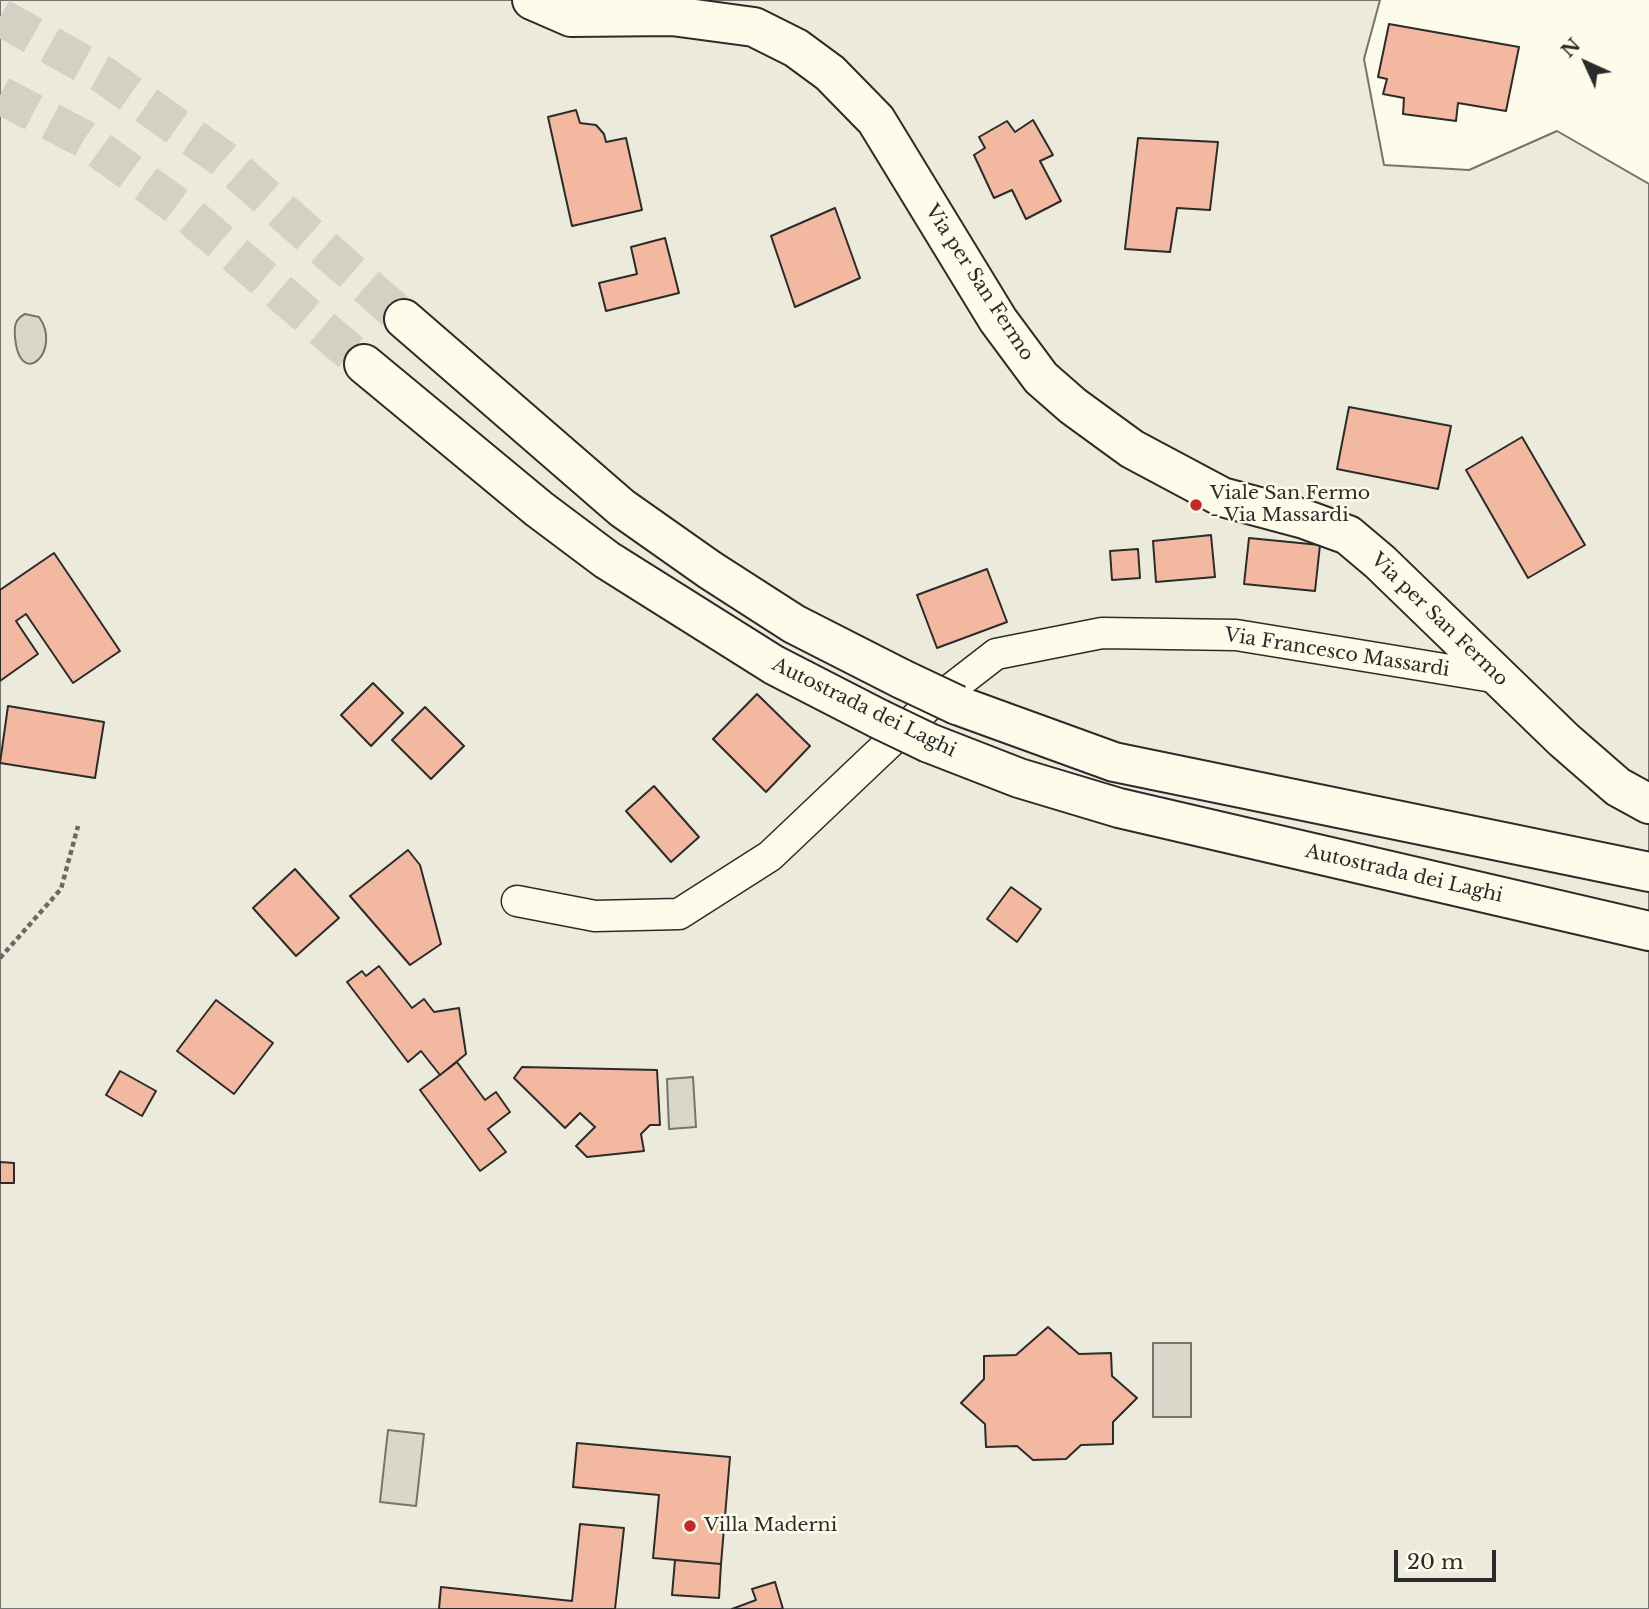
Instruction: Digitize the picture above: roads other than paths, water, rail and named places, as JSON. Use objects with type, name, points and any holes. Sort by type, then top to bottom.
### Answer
[{"type":"main road","name":"Via per San Fermo","points":[[532,0],[571,18],[672,16],[754,27],[804,54],[830,73],[876,120],[998,320],[1041,378],[1073,406],[1132,449],[1222,497],[1304,519],[1348,535],[1380,562],[1563,740],[1618,786],[1649,804]]},
{"type":"main road","points":[[404,319],[622,508],[794,624],[957,705],[1114,762],[1649,872]]},
{"type":"main road","name":"Autostrada dei Laghi","points":[[364,364],[539,509],[607,561],[774,664],[929,743],[1019,778],[1119,808],[1649,931]]},
{"type":"street","name":"Via Francesco Massardi","points":[[517,901],[595,916],[679,914],[771,856],[925,709],[996,654],[1102,633],[1236,635],[1499,678]]},
{"type":"tunnel","points":[[0,17],[102,74],[223,159],[404,319]]},
{"type":"tunnel","points":[[0,95],[84,139],[184,211],[364,364]]},
{"type":"place","name":"Viale San Fermo - Via Massardi","points":[[1196,505]]},
{"type":"place","name":"Villa Maderni","points":[[690,1526]]}]
